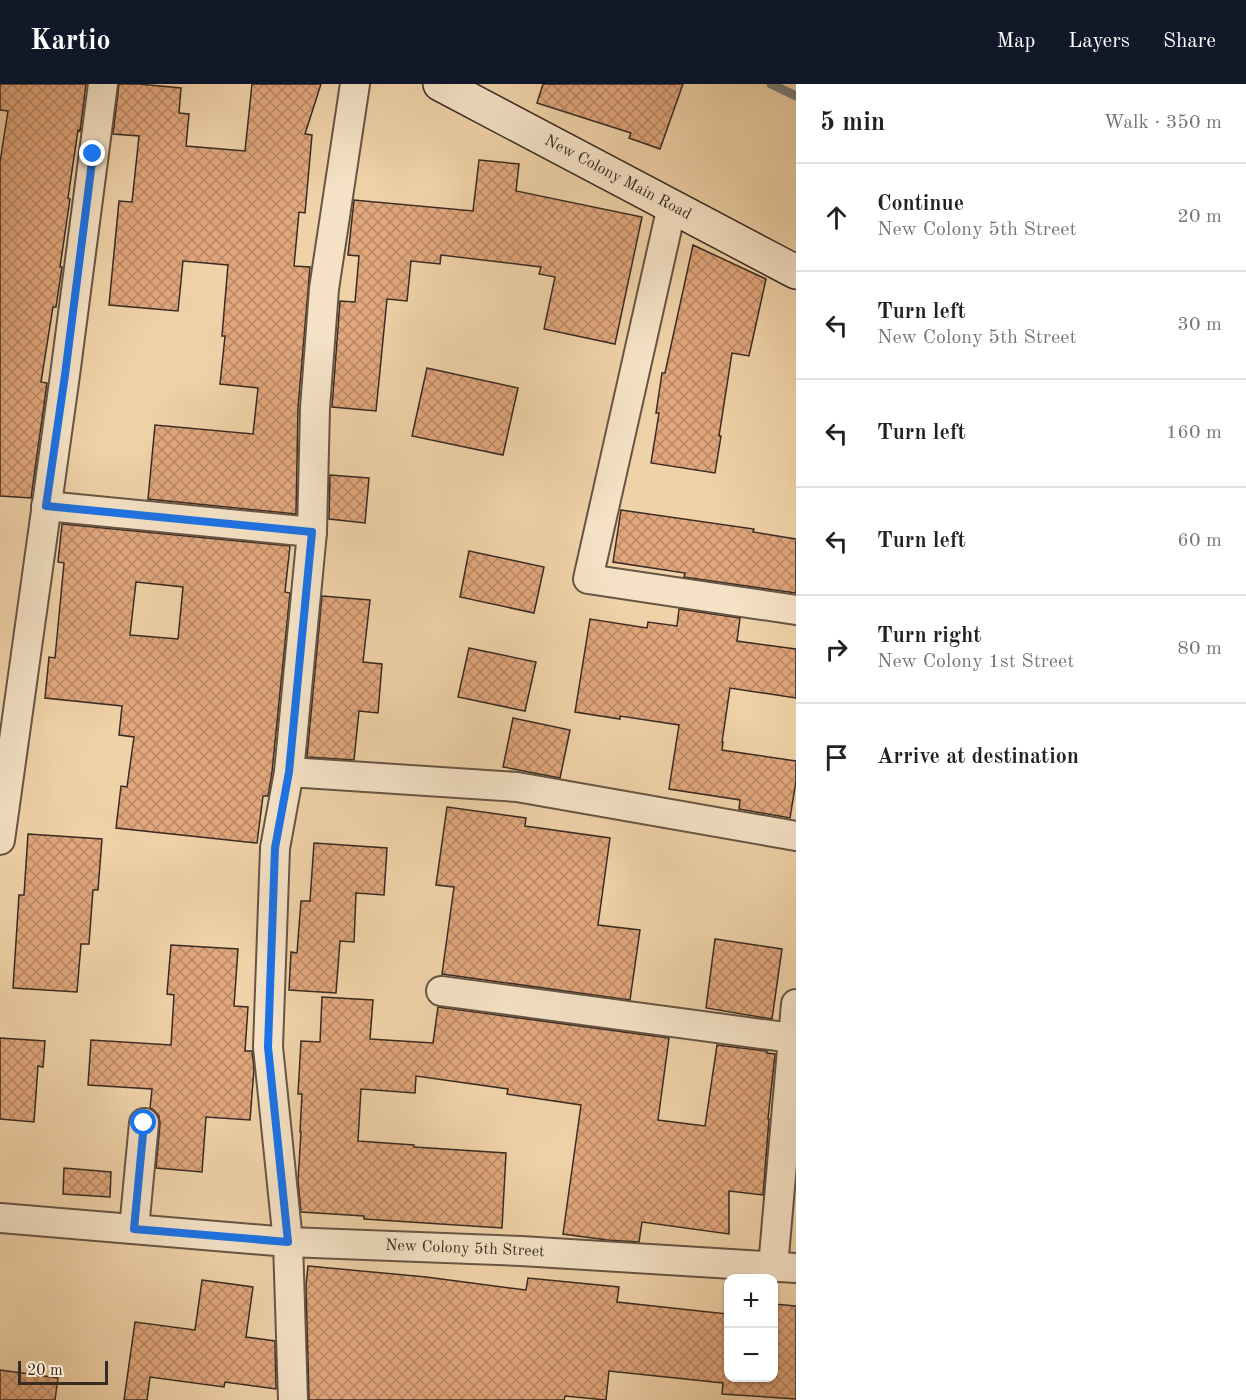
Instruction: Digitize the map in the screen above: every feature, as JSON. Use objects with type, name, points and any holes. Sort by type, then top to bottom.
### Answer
[{"type":"street","points":[[0,840],[103,84]]},
{"type":"street","points":[[293,1400],[288,1242],[268,1047],[275,848],[289,772],[312,532],[315,408],[324,289],[355,84]]},
{"type":"street","name":"New Colony Main Road","points":[[440,84],[796,272]]},
{"type":"street","points":[[672,206],[588,579],[796,610]]},
{"type":"street","points":[[46,506],[312,532]]},
{"type":"street","points":[[289,772],[517,787],[796,836]]},
{"type":"street","points":[[441,991],[792,1038]]},
{"type":"street","points":[[785,1267],[792,1038],[796,1004]]},
{"type":"street","points":[[134,1229],[144,1123]]},
{"type":"street","name":"New Colony 5th Street","points":[[0,1218],[288,1242],[521,1251],[785,1267]]},
{"type":"building","points":[[0,84],[86,84],[68,198],[70,199],[56,307],[53,307],[41,382],[47,383],[31,498],[0,496],[0,162],[8,111],[0,110]]},
{"type":"building","points":[[119,84],[181,88],[179,113],[189,114],[186,146],[245,151],[252,84],[321,84],[305,134],[312,135],[305,213],[299,212],[294,266],[310,267],[298,408],[296,514],[148,499],[155,425],[253,434],[258,388],[220,384],[228,265],[183,261],[178,311],[109,305],[119,201],[132,202],[139,136],[113,134]]},
{"type":"building","points":[[543,84],[683,84],[660,149],[629,138],[631,133],[537,103]]},
{"type":"building","points":[[479,160],[519,164],[516,191],[642,217],[615,344],[544,329],[555,277],[539,274],[541,267],[441,255],[440,264],[411,261],[407,301],[387,299],[376,411],[332,407],[340,301],[355,302],[359,256],[348,255],[354,200],[473,211]]},
{"type":"building","points":[[693,245],[766,279],[749,356],[732,353],[715,473],[651,463],[659,413],[656,413],[662,373],[665,373]]},
{"type":"building","points":[[427,368],[518,388],[503,455],[412,436]]},
{"type":"building","points":[[330,475],[369,478],[365,523],[329,519]]},
{"type":"building","points":[[621,510],[754,529],[753,532],[796,539],[796,593],[684,577],[685,573],[613,562]]},
{"type":"building","points":[[62,524],[290,546],[285,592],[290,593],[272,772],[268,796],[263,796],[257,843],[116,828],[121,786],[127,787],[134,737],[119,735],[122,706],[45,698],[49,657],[55,658],[64,563],[58,562]],"holes":[[[136,582],[183,587],[178,639],[130,635]]]},
{"type":"building","points":[[469,551],[544,567],[534,613],[460,597]]},
{"type":"building","points":[[322,596],[370,600],[363,662],[382,664],[378,713],[359,711],[354,760],[307,757]]},
{"type":"building","points":[[679,609],[740,618],[737,641],[796,649],[796,698],[730,688],[722,742],[722,750],[796,761],[796,781],[790,818],[739,809],[740,800],[669,789],[679,725],[575,712],[590,619],[647,628],[648,622],[677,626]]},
{"type":"building","points":[[469,648],[536,662],[525,711],[458,697]]},
{"type":"building","points":[[513,718],[570,730],[560,778],[503,767]]},
{"type":"building","points":[[447,807],[526,818],[525,826],[610,838],[598,925],[640,930],[630,1000],[442,974],[454,887],[436,885]]},
{"type":"building","points":[[28,834],[102,839],[98,890],[93,890],[89,944],[81,944],[77,992],[13,988],[19,895],[24,895]]},
{"type":"building","points":[[314,843],[387,848],[384,895],[356,893],[354,942],[340,941],[336,993],[289,990],[291,952],[297,953],[301,901],[310,901]]},
{"type":"building","points":[[715,939],[782,949],[772,1019],[706,1008]]},
{"type":"building","points":[[171,945],[238,949],[234,1006],[248,1007],[245,1051],[252,1051],[254,1069],[250,1120],[206,1117],[202,1172],[156,1168],[160,1124],[159,1116],[150,1108],[152,1089],[88,1085],[91,1040],[171,1045],[174,995],[167,994]]},
{"type":"building","points":[[322,997],[373,1000],[370,1039],[433,1043],[438,1007],[669,1038],[658,1120],[705,1126],[717,1045],[775,1054],[763,1195],[729,1191],[729,1234],[642,1222],[639,1242],[563,1234],[581,1105],[507,1094],[508,1089],[416,1076],[415,1093],[361,1089],[358,1141],[506,1153],[502,1228],[364,1219],[364,1216],[301,1212],[298,1181],[302,1094],[298,1094],[301,1041],[320,1042]]},
{"type":"building","points":[[0,1038],[45,1041],[43,1067],[38,1066],[34,1122],[0,1119]]},
{"type":"building","points":[[64,1168],[111,1172],[110,1197],[63,1194]]},
{"type":"building","points":[[308,1266],[426,1277],[526,1290],[528,1278],[619,1287],[617,1302],[724,1314],[724,1382],[778,1382],[778,1304],[796,1306],[796,1399],[722,1394],[723,1383],[609,1371],[606,1400],[565,1396],[564,1400],[309,1400],[306,1285]]},
{"type":"building","points":[[202,1280],[253,1287],[246,1337],[275,1341],[276,1389],[225,1382],[224,1387],[150,1377],[147,1400],[124,1400],[135,1322],[195,1330]]},
{"type":"building","points":[[0,1370],[58,1378],[55,1400],[0,1400]]},
{"type":"waterway","points":[[771,84],[796,96]]},
{"type":"route","points":[[93,154],[46,506],[312,532],[289,772],[275,848],[268,1047],[288,1242],[134,1229],[144,1123]]}]
